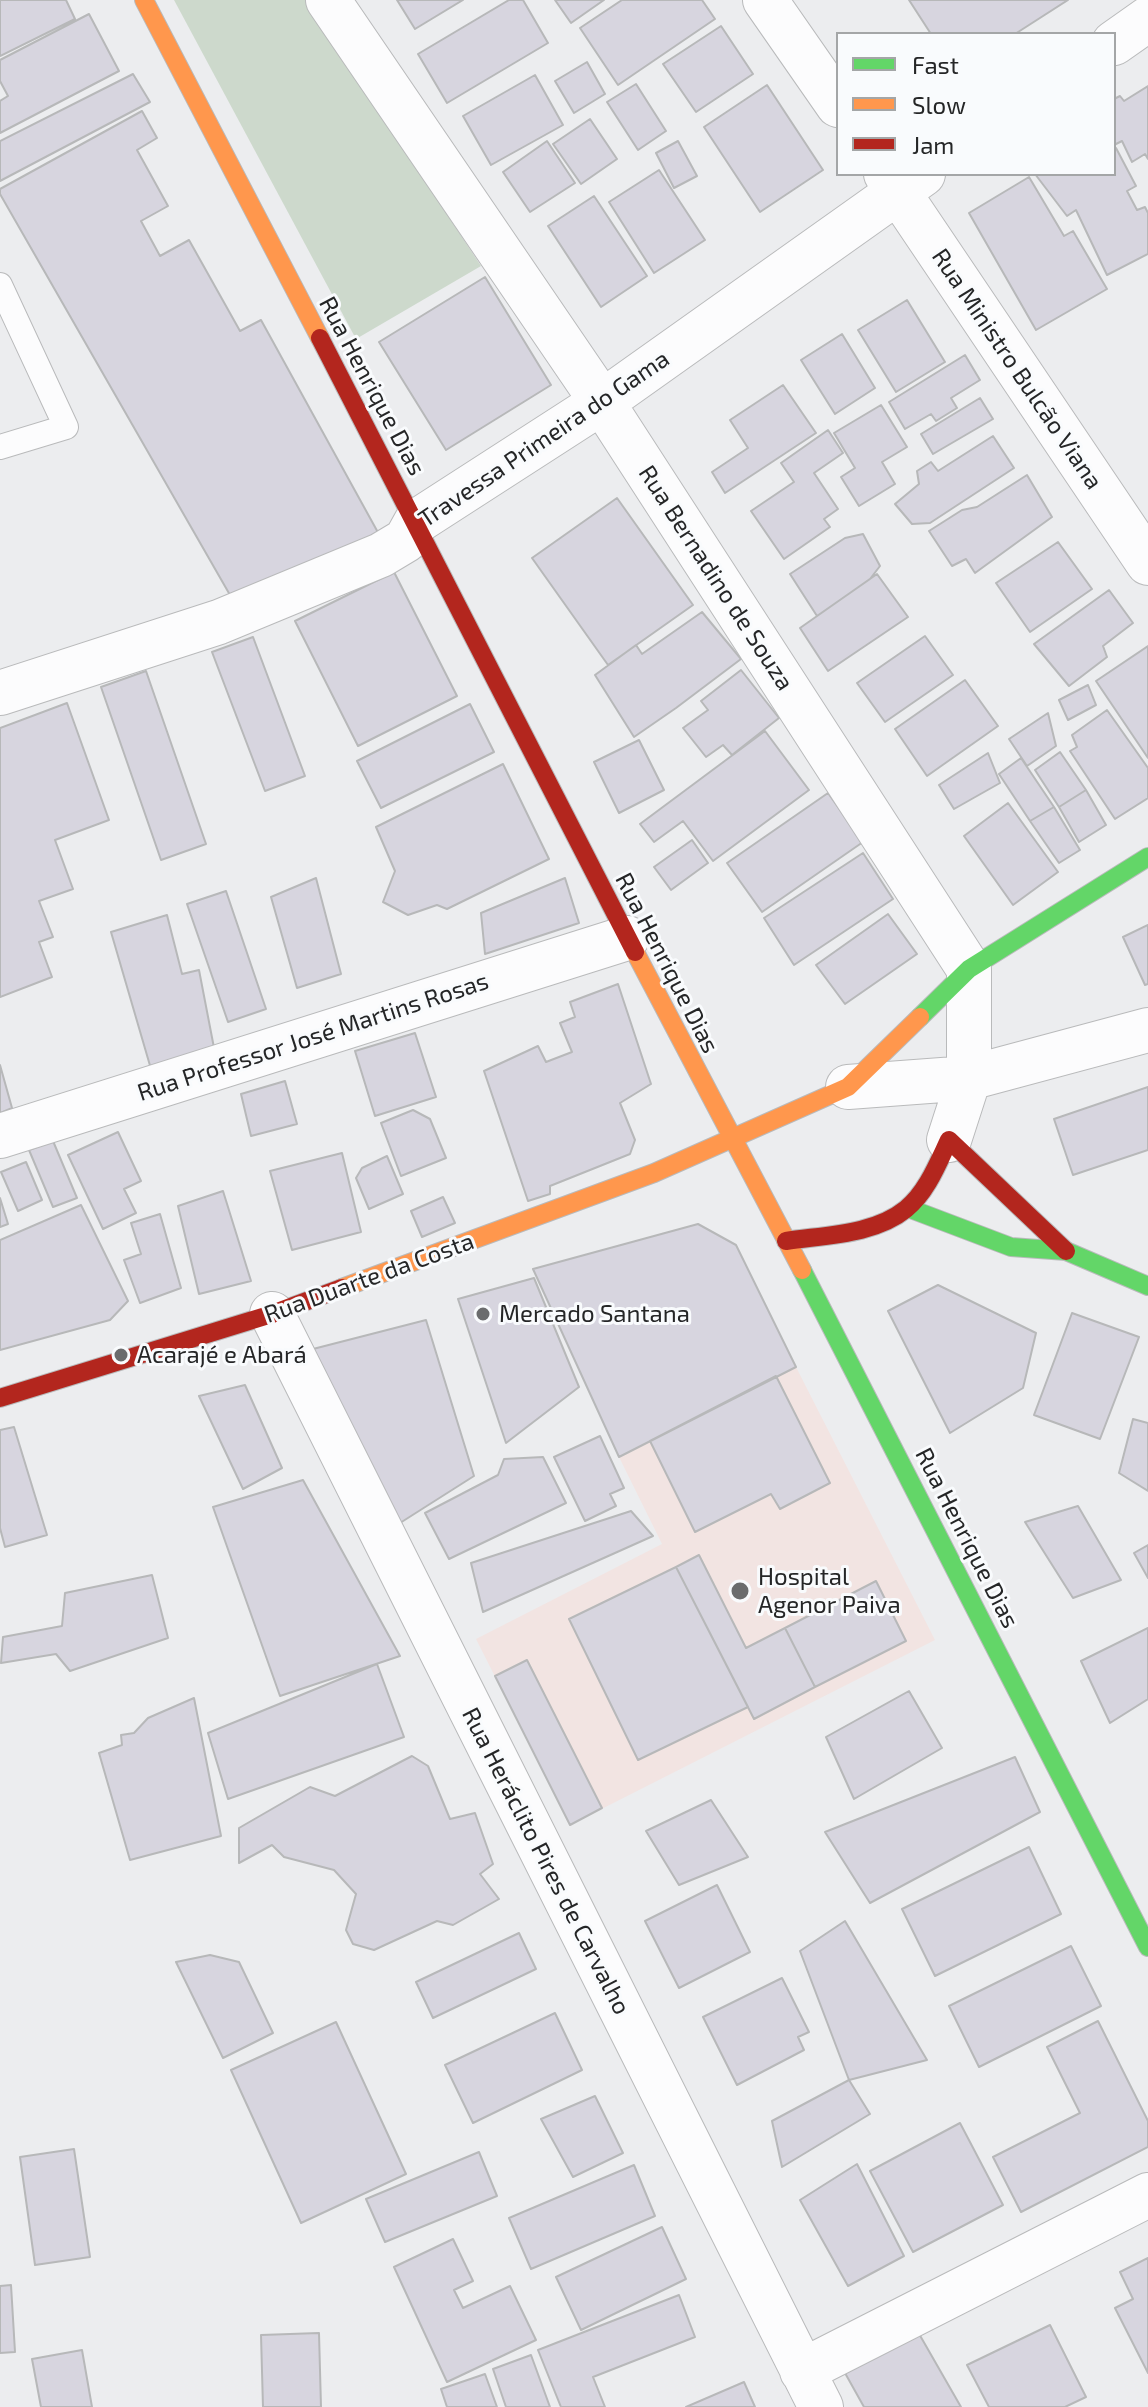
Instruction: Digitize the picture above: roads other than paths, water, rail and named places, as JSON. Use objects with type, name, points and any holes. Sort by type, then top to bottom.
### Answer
[{"type":"street","name":"Rua Henrique Dias","points":[[144,0],[416,522],[627,938],[852,1365],[1148,1947]]},
{"type":"street","name":"Rua Bernadino de Souza","points":[[328,0],[602,402],[969,969]]},
{"type":"street","points":[[765,0],[836,102]]},
{"type":"street","points":[[1116,42],[1148,19]]},
{"type":"street","name":"Travessa Primeira do Gama","points":[[0,693],[219,622],[381,555],[406,540],[416,522],[602,402],[902,180]]},
{"type":"street","name":"Rua Ministro Bulcão Viana","points":[[902,180],[1148,563]]},
{"type":"street","points":[[848,1087],[969,969],[1148,857]]},
{"type":"street","name":"Rua Professor José Martins Rosas","points":[[0,1136],[627,938]]},
{"type":"street","points":[[786,1241],[877,1225],[908,1208],[932,1174],[949,1140],[969,1078],[969,969]]},
{"type":"street","points":[[848,1087],[969,1078],[1148,1030]]},
{"type":"street","name":"Rua Duarte da Costa","points":[[0,1398],[272,1314],[654,1173],[848,1087]]},
{"type":"street","points":[[949,1140],[1066,1251]]},
{"type":"street","points":[[908,1208],[1011,1247],[1066,1251],[1148,1286]]},
{"type":"street","name":"Rua Heráclito Pires de Carvalho","points":[[272,1314],[812,2389]]},
{"type":"street","points":[[812,2389],[1148,2195]]},
{"type":"lane","points":[[0,285],[66,427],[0,447]]},
{"type":"place","name":"Mercado Santana","points":[[483,1314]]},
{"type":"place","name":"Acarajé e Abará","points":[[121,1355]]},
{"type":"place","name":"Hospital Agenor Paiva","points":[[740,1591]]}]
